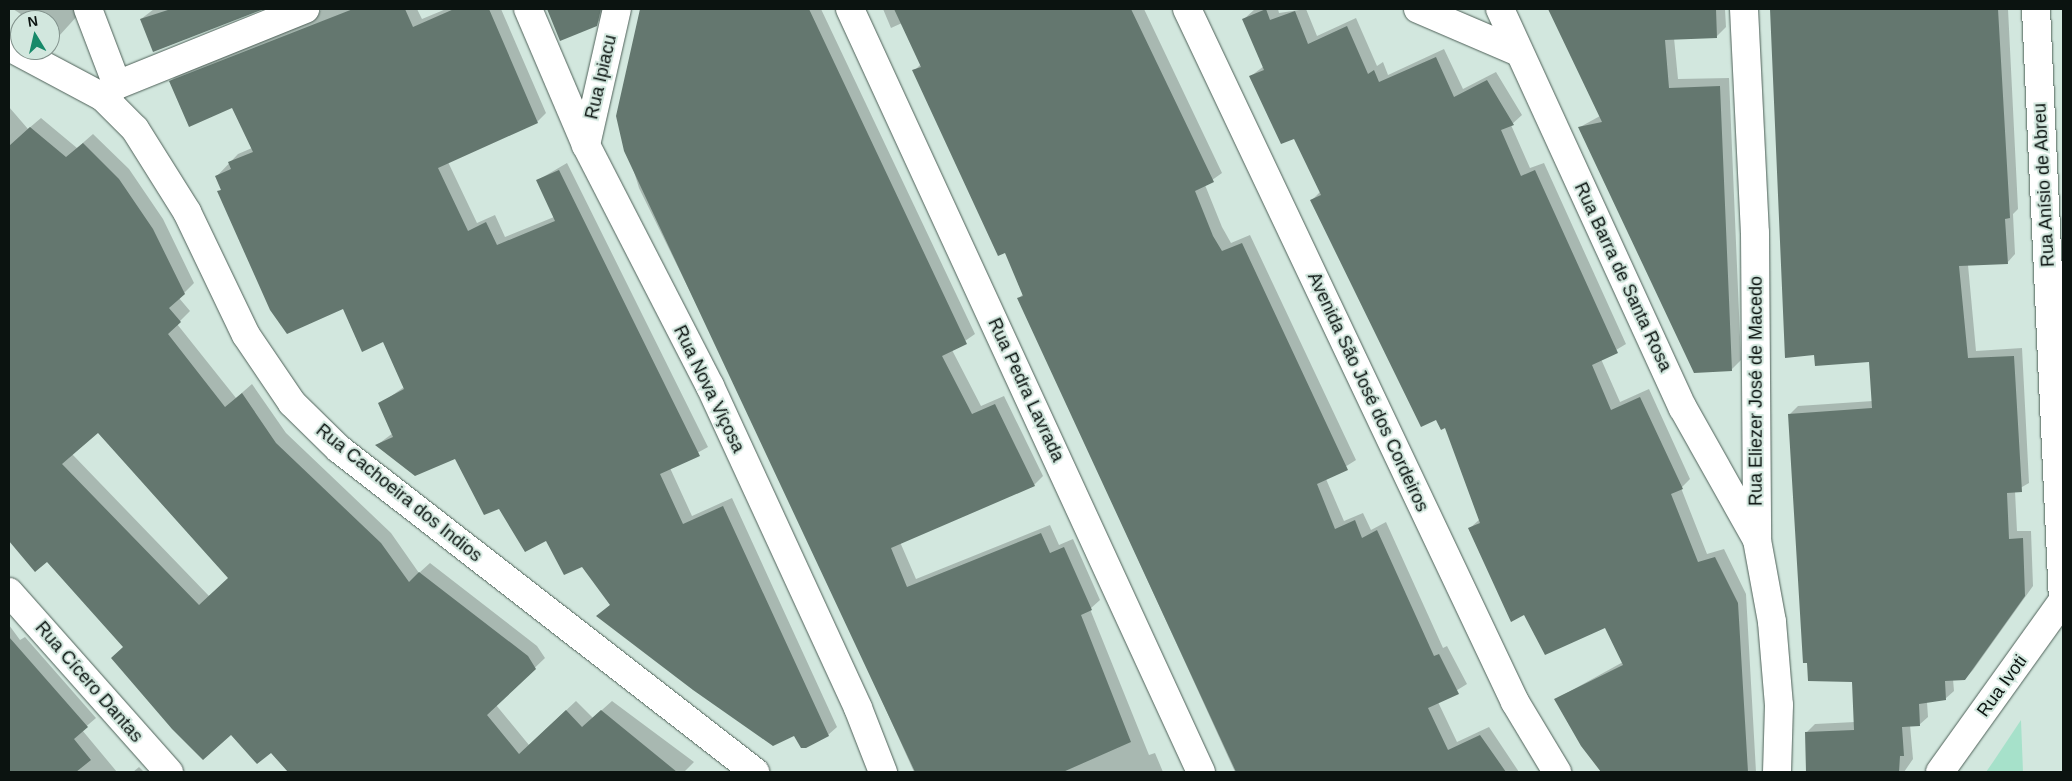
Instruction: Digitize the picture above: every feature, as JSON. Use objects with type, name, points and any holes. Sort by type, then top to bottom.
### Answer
[{"type":"street","name":"Rua Cachoeira dos Indios","points":[[88,9],[110,91],[158,163],[246,335],[292,403],[339,449],[755,772]]},
{"type":"street","points":[[9,47],[110,91],[305,9]]},
{"type":"street","name":"Rua Nova Viçosa","points":[[528,9],[586,145],[710,386],[858,708],[883,772]]},
{"type":"street","name":"Rua Ipiacu","points":[[586,145],[617,9]]},
{"type":"street","name":"Rua Pedra Lavrada","points":[[850,9],[1201,772]]},
{"type":"street","name":"Avenida São José dos Cordeiros","points":[[1187,9],[1515,702],[1557,772]]},
{"type":"street","points":[[1418,9],[1516,50]]},
{"type":"street","name":"Rua Barra de Santa Rosa","points":[[1500,9],[1516,50],[1684,408],[1757,540]]},
{"type":"street","name":"Rua Eliezer José de Macedo","points":[[1744,9],[1755,233],[1757,540],[1772,622],[1777,772]]},
{"type":"street","name":"Rua Anísio de Abreu","points":[[2036,9],[2063,600]]},
{"type":"street","name":"Rua Cícero Dantas","points":[[9,592],[171,771]]},
{"type":"street","name":"Rua Ivoti","points":[[1940,772],[2063,600]]},
{"type":"green space","points":[[2021,720],[2023,772],[1986,772],[1993,762]]},
{"type":"building","points":[[171,9],[264,9],[153,52],[140,19]]},
{"type":"building","points":[[353,9],[405,9],[413,27],[454,9],[489,9],[538,123],[438,168],[468,231],[486,222],[497,245],[555,221],[536,180],[559,170],[700,456],[660,474],[683,524],[723,506],[829,736],[806,748],[801,748],[794,736],[773,746],[693,690],[596,616],[610,605],[582,567],[564,575],[546,541],[525,552],[499,509],[484,515],[455,459],[415,476],[375,445],[393,437],[378,403],[404,389],[383,342],[362,352],[343,309],[287,334],[270,310],[217,191],[221,190],[215,176],[231,169],[228,162],[253,152],[232,108],[189,127],[169,81]]},
{"type":"building","points":[[547,9],[601,9],[597,26],[560,41]]},
{"type":"building","points":[[640,9],[809,9],[967,344],[942,356],[972,414],[995,404],[1035,486],[891,548],[907,587],[1041,533],[1050,553],[1064,547],[1092,610],[1081,615],[1131,742],[1063,772],[915,772],[624,151],[616,116]]},
{"type":"building","points":[[894,9],[1131,9],[1214,182],[1195,191],[1213,236],[1222,251],[1242,243],[1348,470],[1317,484],[1335,529],[1355,520],[1362,538],[1377,530],[1434,656],[1439,654],[1459,694],[1428,708],[1448,750],[1480,735],[1506,772],[1236,772],[1017,298],[1023,296],[1005,253],[998,256],[912,70],[921,67]]},
{"type":"building","points":[[1266,9],[1270,20],[1295,11],[1308,44],[1347,26],[1368,74],[1374,70],[1379,82],[1436,57],[1454,97],[1487,80],[1514,125],[1501,130],[1521,176],[1535,170],[1618,353],[1592,365],[1611,410],[1640,397],[1683,489],[1671,494],[1698,562],[1715,557],[1738,603],[1748,772],[1601,772],[1581,746],[1554,699],[1623,665],[1605,628],[1545,655],[1524,615],[1511,622],[1468,528],[1480,523],[1445,428],[1441,430],[1436,420],[1421,427],[1310,200],[1321,195],[1294,139],[1281,144],[1249,76],[1264,70],[1242,19]]},
{"type":"building","points":[[1548,9],[1716,9],[1717,38],[1665,40],[1669,88],[1720,86],[1732,371],[1694,373],[1578,127],[1602,122]]},
{"type":"building","points":[[1770,9],[1998,9],[2010,218],[2005,219],[2008,264],[1959,266],[1968,358],[2014,356],[2022,492],[2007,493],[2009,539],[2023,538],[2025,596],[1965,680],[1945,681],[1946,700],[1919,704],[1920,726],[1902,727],[1904,756],[1900,756],[1899,772],[1806,772],[1805,732],[1854,730],[1852,682],[1808,681],[1807,663],[1803,663],[1788,414],[1872,408],[1869,362],[1815,366],[1814,355],[1785,358]]},
{"type":"building","points":[[30,127],[66,157],[83,143],[119,179],[153,229],[185,294],[169,308],[181,322],[168,334],[225,407],[242,393],[276,443],[381,543],[409,582],[419,572],[528,656],[536,669],[487,715],[519,754],[566,710],[582,727],[601,710],[677,772],[288,772],[271,753],[257,764],[231,735],[203,760],[172,729],[111,658],[123,647],[47,562],[35,572],[9,541],[9,146]],"holes":[[[98,433],[228,578],[199,605],[62,464]]]},
{"type":"building","points":[[9,637],[88,727],[74,739],[91,760],[76,772],[9,772]]}]
